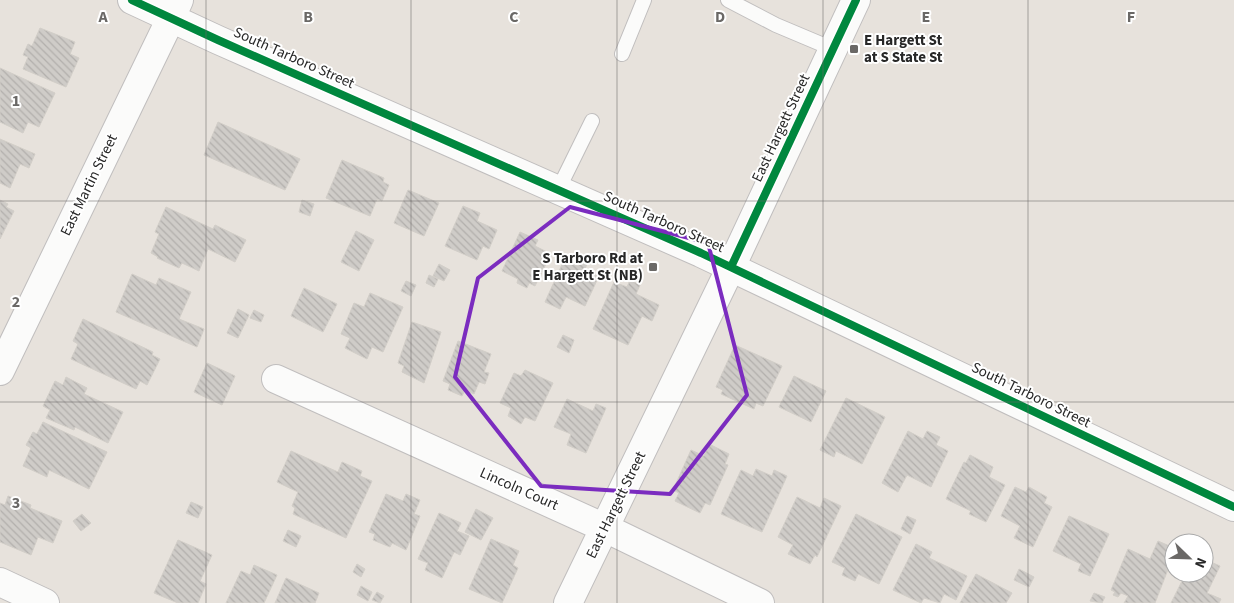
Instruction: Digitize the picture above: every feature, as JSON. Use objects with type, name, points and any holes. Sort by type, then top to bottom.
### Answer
[{"type":"street","name":"South Tarboro Street","points":[[132,0],[175,9],[558,190],[731,267],[1234,507]]},
{"type":"street","name":"East Hargett Street","points":[[568,603],[731,267],[856,0]]},
{"type":"street","name":"East Martin Street","points":[[0,371],[175,9]]},
{"type":"street","name":"Lincoln Court","points":[[276,379],[605,528],[760,603]]},
{"type":"street","points":[[0,582],[45,603]]},
{"type":"lane","points":[[622,54],[644,0]]},
{"type":"lane","points":[[728,0],[776,25],[833,49]]},
{"type":"lane","points":[[558,190],[592,121]]},
{"type":"highlighted area","points":[[570,207],[708,243],[747,395],[670,494],[541,486],[455,377],[478,278]]},
{"type":"building","points":[[40,28],[75,42],[70,54],[79,58],[66,87],[23,69],[28,57],[23,55],[28,44],[32,46]]},
{"type":"building","points":[[0,68],[55,93],[39,127],[28,122],[23,133],[0,122]]},
{"type":"building","points":[[218,122],[300,159],[285,190],[204,155]]},
{"type":"building","points":[[0,139],[35,154],[29,168],[20,164],[10,188],[0,183]]},
{"type":"building","points":[[342,160],[384,178],[383,182],[389,185],[382,201],[377,199],[370,216],[326,198]]},
{"type":"building","points":[[408,190],[439,203],[424,236],[394,223]]},
{"type":"building","points":[[0,200],[8,204],[6,207],[14,211],[0,239]]},
{"type":"building","points":[[302,200],[314,204],[310,216],[299,212]]},
{"type":"building","points":[[463,206],[480,213],[477,221],[497,230],[489,249],[483,246],[477,260],[445,246]]},
{"type":"building","points":[[166,207],[213,229],[215,225],[246,240],[235,262],[208,249],[199,271],[182,263],[179,268],[157,258],[151,253],[159,234],[155,232]]},
{"type":"building","points":[[356,231],[374,240],[359,271],[341,262]]},
{"type":"building","points":[[520,232],[538,240],[535,246],[551,254],[535,286],[529,283],[527,288],[517,283],[518,279],[502,271]]},
{"type":"building","points":[[564,260],[578,266],[581,261],[587,264],[585,269],[599,276],[585,306],[566,297],[560,309],[545,302]]},
{"type":"building","points":[[439,264],[450,270],[444,281],[433,276]]},
{"type":"building","points":[[132,274],[156,285],[159,278],[191,292],[179,319],[204,329],[197,347],[116,312]]},
{"type":"building","points":[[429,275],[438,279],[434,287],[426,283]]},
{"type":"building","points":[[630,280],[640,285],[636,294],[659,305],[652,321],[642,316],[628,345],[593,329],[614,282],[627,287]]},
{"type":"building","points":[[406,281],[416,285],[411,296],[401,291]]},
{"type":"building","points":[[304,288],[337,304],[323,332],[291,316]]},
{"type":"building","points":[[370,293],[403,307],[383,352],[372,347],[367,359],[345,348],[350,338],[341,334],[354,303],[364,307]]},
{"type":"building","points":[[238,309],[249,315],[238,338],[227,333]]},
{"type":"building","points":[[254,310],[264,315],[261,322],[250,318]]},
{"type":"building","points":[[83,319],[153,352],[152,355],[160,359],[147,385],[140,381],[136,389],[71,359],[78,344],[73,341]]},
{"type":"building","points":[[412,322],[441,332],[424,383],[402,372],[404,366],[398,363]]},
{"type":"building","points":[[563,335],[574,340],[569,353],[557,347]]},
{"type":"building","points":[[458,341],[491,354],[484,372],[489,373],[485,384],[479,382],[474,394],[465,390],[462,396],[448,390],[450,384],[443,381]]},
{"type":"building","points":[[735,345],[782,366],[763,406],[756,403],[754,409],[721,394],[723,390],[716,387]]},
{"type":"building","points":[[207,363],[235,376],[222,405],[194,392]]},
{"type":"building","points":[[525,370],[553,383],[535,421],[525,417],[521,424],[508,416],[511,408],[500,403],[514,373],[521,376]]},
{"type":"building","points":[[794,376],[826,391],[811,422],[779,407]]},
{"type":"building","points":[[66,377],[87,388],[84,394],[123,412],[108,443],[75,427],[74,430],[46,418],[50,410],[43,406],[55,381],[63,385]]},
{"type":"building","points":[[846,398],[885,417],[862,464],[836,451],[834,457],[820,450]]},
{"type":"building","points":[[567,399],[593,411],[596,404],[606,408],[586,453],[567,445],[571,434],[554,427]]},
{"type":"building","points":[[43,422],[107,452],[89,489],[49,470],[47,477],[23,466],[31,448],[26,445],[33,432],[37,434]]},
{"type":"building","points":[[908,431],[923,439],[927,431],[940,437],[936,445],[948,451],[931,487],[907,475],[898,492],[882,483]]},
{"type":"building","points":[[709,444],[729,454],[725,464],[728,465],[710,505],[705,503],[700,513],[675,501],[679,493],[673,490],[691,450],[704,456]]},
{"type":"building","points":[[291,451],[338,472],[342,462],[362,471],[360,476],[372,481],[346,538],[293,514],[295,508],[292,506],[298,492],[277,482]]},
{"type":"building","points":[[970,455],[993,467],[989,477],[1005,485],[986,522],[969,514],[971,511],[946,499],[964,462],[966,463]]},
{"type":"building","points":[[756,469],[772,476],[774,470],[787,476],[762,532],[721,514],[741,470],[753,476]]},
{"type":"building","points":[[1015,487],[1026,492],[1029,487],[1047,497],[1044,503],[1052,507],[1033,547],[1014,538],[1020,526],[1001,516]]},
{"type":"building","points":[[386,494],[403,501],[406,494],[420,500],[414,514],[420,516],[406,550],[392,543],[390,547],[373,540],[375,534],[369,532]]},
{"type":"building","points":[[8,496],[31,505],[30,508],[62,521],[53,543],[38,537],[31,555],[0,542],[0,503],[5,505]]},
{"type":"building","points":[[797,497],[820,508],[824,498],[841,506],[817,557],[815,555],[810,564],[788,554],[793,545],[778,537]]},
{"type":"building","points":[[191,502],[203,507],[198,518],[186,513]]},
{"type":"building","points":[[476,509],[493,518],[481,540],[465,532]]},
{"type":"building","points":[[439,513],[461,523],[457,531],[469,536],[460,555],[454,552],[442,578],[425,570],[428,563],[418,559]]},
{"type":"building","points":[[82,514],[91,523],[81,531],[73,521]]},
{"type":"building","points":[[856,514],[902,537],[879,584],[858,574],[855,581],[842,575],[845,568],[832,562]]},
{"type":"building","points":[[907,516],[916,520],[910,534],[901,529]]},
{"type":"building","points":[[1069,516],[1109,534],[1090,576],[1078,571],[1081,564],[1053,551]]},
{"type":"building","points":[[288,530],[301,536],[296,547],[283,541]]},
{"type":"building","points":[[491,539],[519,551],[513,565],[518,568],[502,603],[469,589]]},
{"type":"building","points":[[178,540],[212,555],[200,581],[206,584],[198,603],[178,603],[154,593]]},
{"type":"building","points":[[1158,541],[1164,544],[1164,580],[1155,603],[1124,603],[1128,596],[1121,593],[1118,597],[1113,595],[1115,592],[1111,590],[1128,549],[1150,559]]},
{"type":"building","points":[[916,544],[932,552],[929,558],[967,576],[956,600],[944,594],[940,603],[924,598],[921,603],[893,590]]},
{"type":"building","points":[[1214,563],[1220,566],[1214,578]]},
{"type":"building","points":[[357,564],[365,569],[361,577],[353,572]]},
{"type":"building","points":[[254,565],[277,575],[264,603],[226,603],[241,571],[250,575]]},
{"type":"building","points":[[1019,569],[1034,577],[1029,587],[1014,580]]},
{"type":"building","points":[[976,574],[1012,593],[1006,603],[960,603]]},
{"type":"building","points":[[286,578],[319,593],[315,603],[275,603]]},
{"type":"building","points":[[1181,583],[1212,583],[1207,593],[1221,599],[1219,603],[1171,603]]},
{"type":"building","points":[[361,586],[372,592],[368,601],[357,595]]},
{"type":"building","points":[[377,592],[384,596],[380,603],[372,600]]},
{"type":"building","points":[[1094,593],[1105,597],[1102,603],[1090,601]]},
{"type":"cycle path","points":[[132,0],[218,40],[701,253],[1234,507]]},
{"type":"cycle path","points":[[731,267],[856,0]]},
{"type":"place","name":"E Hargett St at S State St","points":[[854,49]]},
{"type":"place","name":"S Tarboro Rd at E Hargett St (NB)","points":[[653,267]]}]
